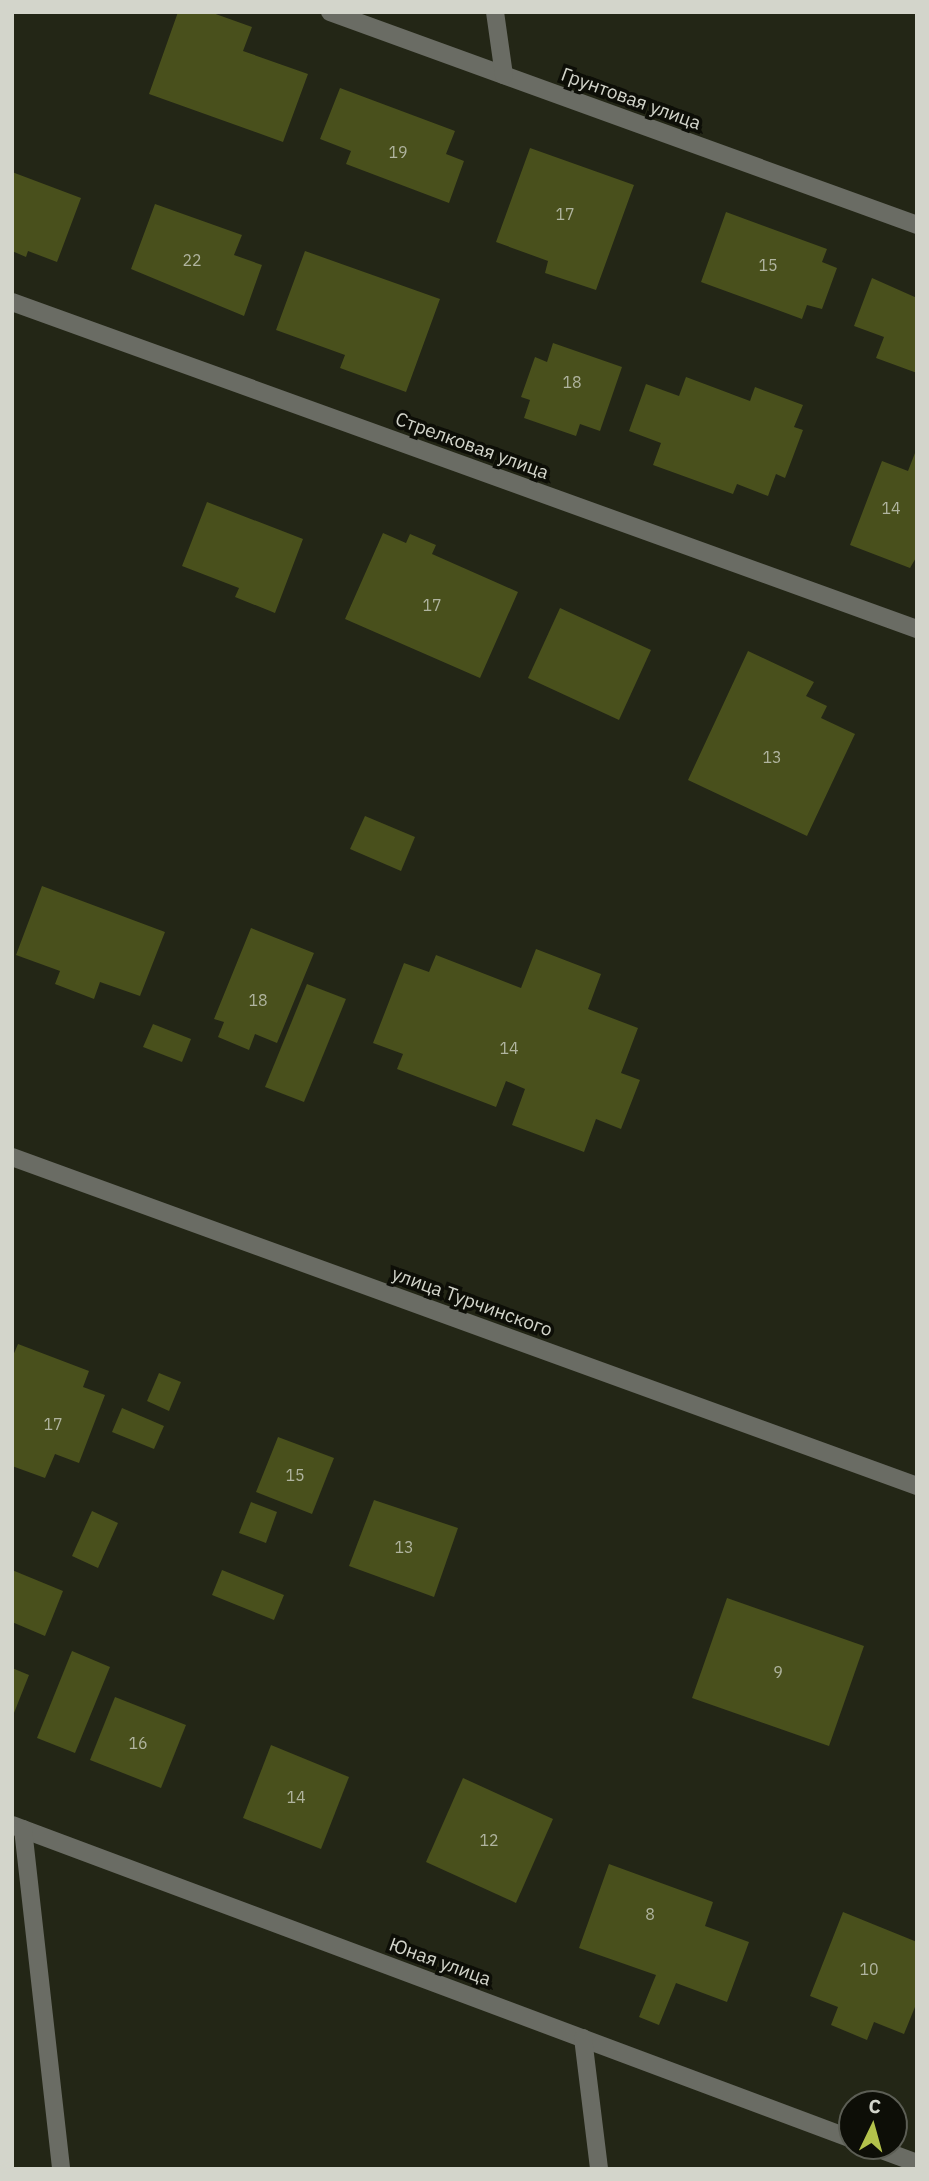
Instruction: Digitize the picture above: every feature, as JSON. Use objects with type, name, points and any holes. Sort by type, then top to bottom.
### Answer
[{"type":"street","name":"Грунтовая улица","points":[[330,12],[917,225]]},
{"type":"street","points":[[495,12],[504,75]]},
{"type":"street","name":"Стрелковая улица","points":[[12,302],[917,629]]},
{"type":"street","name":"улица Турчинского","points":[[12,1157],[917,1486]]},
{"type":"street","points":[[18,1827],[61,2169]]},
{"type":"street","name":"Юная улица","points":[[18,1827],[838,2134]]},
{"type":"street","points":[[583,2038],[599,2169]]},
{"type":"building","points":[[178,12],[210,12],[252,27],[243,51],[308,74],[283,142],[149,94]]},
{"type":"building","points":[[340,88],[455,131],[446,154],[464,161],[449,203],[346,164],[351,151],[320,139]]},
{"type":"building","points":[[530,148],[634,185],[596,290],[545,273],[548,261],[496,242]]},
{"type":"building","points":[[12,172],[81,198],[57,262],[28,251],[26,257],[12,251]]},
{"type":"building","points":[[155,204],[242,235],[234,255],[262,265],[244,316],[131,269]]},
{"type":"building","points":[[726,212],[827,249],[822,262],[837,268],[822,309],[807,305],[802,319],[701,282]]},
{"type":"building","points":[[305,251],[440,299],[406,392],[340,368],[345,355],[276,330]]},
{"type":"building","points":[[872,278],[917,298],[917,373],[876,358],[884,337],[854,326]]},
{"type":"building","points":[[553,343],[622,367],[600,431],[580,424],[576,436],[524,418],[530,400],[521,397],[535,357],[547,362]]},
{"type":"building","points":[[686,377],[750,401],[755,387],[803,405],[794,427],[803,430],[785,478],[776,474],[768,496],[737,484],[733,494],[653,465],[661,443],[629,431],[646,384],[679,396]]},
{"type":"building","points":[[915,453],[917,556],[910,568],[850,545],[882,461],[908,471]]},
{"type":"building","points":[[207,502],[303,539],[275,613],[235,597],[239,588],[182,566]]},
{"type":"building","points":[[383,533],[406,543],[410,534],[436,545],[432,554],[518,592],[480,678],[345,619]]},
{"type":"building","points":[[560,608],[651,650],[619,720],[528,678]]},
{"type":"building","points":[[748,651],[814,682],[806,696],[827,706],[821,718],[855,734],[807,836],[688,780]]},
{"type":"building","points":[[365,816],[415,837],[401,871],[350,849]]},
{"type":"building","points":[[42,886],[165,932],[140,996],[100,982],[94,999],[55,984],[60,971],[16,955]]},
{"type":"building","points":[[251,928],[314,953],[277,1043],[255,1034],[249,1050],[218,1037],[224,1022],[214,1019]]},
{"type":"building","points":[[536,949],[601,974],[588,1009],[638,1028],[621,1073],[640,1080],[621,1129],[596,1119],[584,1152],[512,1125],[525,1089],[506,1081],[496,1107],[397,1069],[403,1054],[373,1043],[404,963],[429,972],[436,955],[521,988]]},
{"type":"building","points":[[307,984],[346,999],[304,1102],[265,1087]]},
{"type":"building","points":[[153,1024],[191,1039],[182,1062],[143,1047]]},
{"type":"building","points":[[18,1344],[89,1371],[83,1387],[105,1395],[79,1463],[55,1454],[45,1478],[12,1466],[12,1358]]},
{"type":"building","points":[[159,1373],[181,1382],[169,1411],[147,1401]]},
{"type":"building","points":[[122,1408],[164,1426],[154,1449],[112,1432]]},
{"type":"building","points":[[278,1437],[334,1458],[312,1514],[256,1492]]},
{"type":"building","points":[[374,1500],[458,1528],[434,1597],[349,1566]]},
{"type":"building","points":[[251,1502],[277,1512],[266,1543],[239,1533]]},
{"type":"building","points":[[92,1511],[118,1523],[98,1568],[72,1556]]},
{"type":"building","points":[[12,1570],[63,1591],[45,1636],[12,1622]]},
{"type":"building","points":[[222,1570],[284,1595],[274,1620],[212,1595]]},
{"type":"building","points":[[727,1598],[864,1646],[829,1746],[692,1698]]},
{"type":"building","points":[[72,1651],[110,1667],[75,1753],[37,1738]]},
{"type":"building","points":[[12,1668],[29,1675],[12,1718]]},
{"type":"building","points":[[115,1697],[186,1725],[161,1788],[90,1760]]},
{"type":"building","points":[[271,1745],[349,1777],[321,1849],[243,1818]]},
{"type":"building","points":[[463,1778],[553,1819],[516,1903],[426,1862]]},
{"type":"building","points":[[609,1864],[713,1902],[705,1926],[749,1942],[727,2002],[676,1983],[659,2025],[639,2017],[656,1975],[579,1948]]},
{"type":"building","points":[[843,1912],[917,1942],[917,2002],[904,2034],[874,2022],[867,2040],[831,2025],[838,2007],[810,1996]]}]
